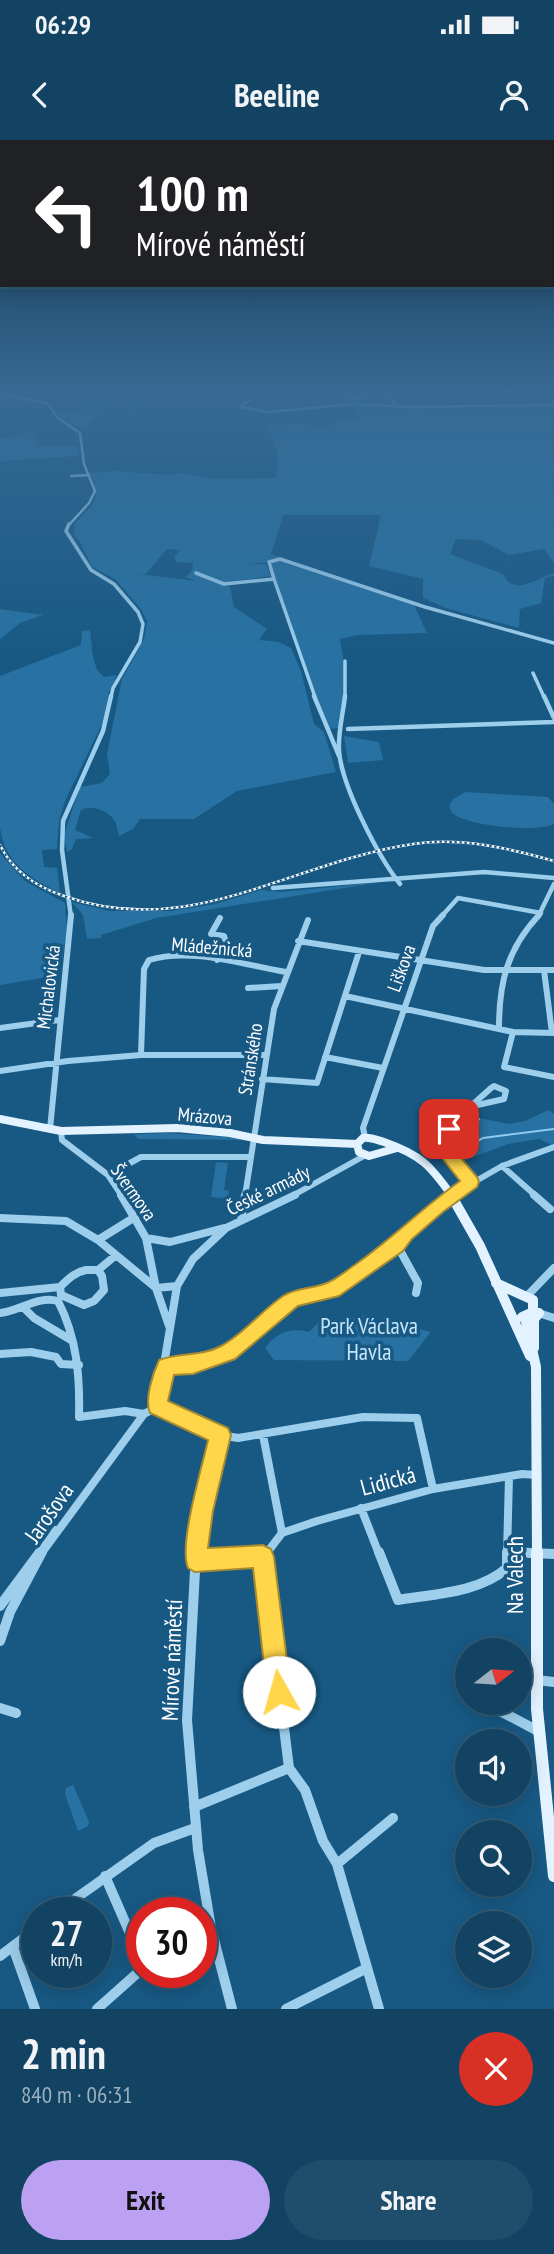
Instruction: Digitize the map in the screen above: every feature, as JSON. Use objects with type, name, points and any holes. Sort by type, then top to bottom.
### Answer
[{"type":"main road","points":[[0,1119],[50,1129]]},
{"type":"main road","name":"Mrázova","points":[[50,1129],[177,1128],[253,1138],[357,1144]]},
{"type":"main road","points":[[382,1146],[374,1156],[364,1156],[359,1152],[357,1144],[366,1137],[374,1137],[382,1146],[407,1150],[422,1161],[452,1195],[496,1283],[510,1296],[528,1295],[535,1305],[528,1314],[508,1310],[510,1296]]},
{"type":"main road","name":"Na Valech","points":[[528,1314],[534,1362],[537,1475],[537,1681],[554,1876]]},
{"type":"street","name":"Michalovická","points":[[50,1129],[59,1020],[72,923],[62,850],[63,821],[103,732],[113,688],[140,642],[142,632],[142,618],[134,607],[114,584],[91,570],[66,529],[70,521],[85,510],[94,495],[95,488],[90,477]]},
{"type":"street","points":[[400,884],[392,877],[382,854],[368,835],[339,756],[324,725],[269,562],[280,559],[425,607],[554,643]]},
{"type":"street","points":[[196,573],[223,584],[274,579]]},
{"type":"street","points":[[339,756],[341,715],[348,681],[345,661]]},
{"type":"street","points":[[348,729],[554,720],[533,673]]},
{"type":"street","points":[[273,888],[392,877],[498,873],[554,878]]},
{"type":"street","points":[[499,1028],[499,997],[504,971],[526,929],[541,913],[554,884]]},
{"type":"street","name":"Liškova","points":[[366,1137],[363,1128],[433,926],[458,898],[541,913]]},
{"type":"street","points":[[217,960],[226,942],[223,936],[211,934],[220,918]]},
{"type":"street","name":"Stránského","points":[[241,1220],[265,1055],[281,986],[308,920]]},
{"type":"street","points":[[298,942],[504,971],[554,970]]},
{"type":"street","points":[[262,1079],[317,1083],[359,952]]},
{"type":"street","name":"Mládežnická","points":[[141,1055],[144,970],[145,963],[151,958],[190,957],[286,972]]},
{"type":"street","points":[[345,996],[513,1032],[553,1033],[551,999],[544,970]]},
{"type":"street","points":[[248,988],[281,986]]},
{"type":"street","points":[[0,1028],[59,1020]]},
{"type":"street","points":[[513,1032],[504,1067],[554,1077]]},
{"type":"street","points":[[1,1068],[141,1055],[265,1055]]},
{"type":"street","points":[[325,1057],[383,1068]]},
{"type":"street","points":[[471,1182],[443,1149],[449,1129],[473,1106],[494,1086],[506,1091],[505,1099],[473,1106]]},
{"type":"street","name":"Švermova","points":[[61,1131],[62,1140],[108,1175],[135,1217],[146,1238],[156,1288],[170,1328]]},
{"type":"street","points":[[166,1366],[193,1365],[228,1353],[301,1296],[332,1290],[397,1245],[406,1234],[471,1182],[502,1166],[554,1147]]},
{"type":"street","name":"České armády","points":[[177,1286],[193,1259],[226,1227],[279,1204],[364,1156]]},
{"type":"street","points":[[108,1175],[141,1157],[250,1157]]},
{"type":"street","points":[[502,1166],[550,1209]]},
{"type":"street","points":[[98,1240],[135,1217]]},
{"type":"street","points":[[0,1218],[66,1220],[98,1240],[156,1288],[177,1286],[166,1366],[157,1406],[144,1414],[125,1411],[79,1417],[79,1365],[58,1301],[50,1298],[36,1300],[23,1307],[0,1313]]},
{"type":"street","points":[[146,1238],[170,1242],[194,1238],[226,1227]]},
{"type":"street","points":[[397,1245],[418,1283],[416,1293]]},
{"type":"street","points":[[0,1293],[20,1289],[32,1292],[60,1287],[77,1272],[98,1270],[115,1256]]},
{"type":"street","points":[[528,1295],[554,1268]]},
{"type":"street","points":[[60,1287],[61,1294],[76,1305],[90,1304],[104,1290],[102,1276],[98,1270]]},
{"type":"street","points":[[23,1307],[43,1325],[55,1327],[72,1341]]},
{"type":"street","points":[[528,1314],[554,1318]]},
{"type":"street","points":[[0,1354],[31,1352],[56,1357],[61,1364],[79,1365]]},
{"type":"street","points":[[157,1406],[220,1435],[238,1438],[363,1417],[417,1418],[433,1489]]},
{"type":"street","name":"Jarošova","points":[[0,1641],[7,1615],[62,1524],[144,1414]]},
{"type":"street","name":"Mírové náměstí","points":[[202,1897],[187,1720],[195,1560],[202,1511],[220,1435]]},
{"type":"street","points":[[263,1435],[282,1533],[263,1557],[289,1768],[305,1788],[327,1851],[337,1864],[379,2009]]},
{"type":"street","name":"Lidická","points":[[282,1533],[433,1489],[509,1476],[537,1475]]},
{"type":"street","points":[[361,1508],[398,1601],[497,1578],[508,1568],[509,1476]]},
{"type":"street","points":[[0,1606],[50,1535],[62,1524]]},
{"type":"street","points":[[509,1552],[554,1554]]},
{"type":"street","points":[[195,1560],[263,1557]]},
{"type":"street","points":[[537,1681],[554,1682]]},
{"type":"street","points":[[0,1708],[16,1713]]},
{"type":"street","points":[[508,1715],[540,1732]]},
{"type":"street","points":[[194,1807],[289,1768]]},
{"type":"street","points":[[337,1864],[393,1818]]},
{"type":"street","points":[[77,1897],[154,1843],[195,1828]]},
{"type":"street","points":[[105,1876],[126,1924]]},
{"type":"street","points":[[0,1956],[21,1941]]},
{"type":"street","points":[[13,1947],[35,2009]]},
{"type":"street","name":"Mírové náměstí","points":[[217,1963],[232,2009]]},
{"type":"street","points":[[286,2009],[367,1968]]},
{"type":"street","points":[[97,2009],[126,1983]]},
{"type":"green space","points":[[92,477],[554,477],[554,563],[544,549],[509,555],[481,540],[456,539],[450,554],[503,574],[514,585],[527,584],[554,573],[554,576],[545,578],[541,603],[520,609],[519,628],[446,608],[423,598],[423,579],[369,566],[381,515],[283,515],[271,554],[280,557],[277,559],[414,605],[427,633],[358,635],[340,639],[347,681],[339,728],[328,729],[277,587],[271,562],[245,564],[266,564],[271,576],[221,583],[230,587],[234,607],[267,629],[259,640],[279,642],[291,648],[301,671],[314,724],[324,732],[336,772],[237,791],[194,819],[140,819],[133,829],[119,836],[114,819],[110,815],[96,808],[85,808],[81,810],[75,830],[93,838],[76,839],[72,849],[67,852],[64,835],[80,787],[102,783],[110,774],[107,754],[122,679],[144,639],[147,621],[141,609],[115,579],[92,567],[74,535],[75,523],[91,506],[96,496]],"holes":[[[167,549],[180,550],[174,557],[177,562],[193,563],[192,571],[185,577],[197,581],[137,574],[146,574]]]},
{"type":"green space","points":[[0,609],[43,615],[20,623],[0,639]]},
{"type":"green space","points":[[90,630],[97,670],[104,677],[117,675],[109,692],[103,722],[65,801],[59,821],[57,849],[42,850],[44,867],[57,868],[60,893],[20,868],[2,840],[0,676],[81,645],[82,631]]},
{"type":"green space","points":[[344,736],[379,742],[383,760],[348,763]]},
{"type":"green space","points":[[466,792],[548,797],[554,804],[554,824],[518,828],[486,825],[460,818],[452,813],[449,806],[453,799]]},
{"type":"green space","points":[[0,853],[25,881],[65,903],[67,933],[59,975],[0,985]]},
{"type":"green space","points":[[382,882],[156,918],[101,935],[101,938],[87,939],[83,915],[72,902],[110,911],[171,911],[215,904],[261,890],[281,892]]},
{"type":"green space","points":[[548,1110],[554,1114],[554,1146],[539,1139],[508,1144],[463,1161],[452,1148],[457,1134],[474,1117],[509,1124],[525,1121]]},
{"type":"green space","points":[[167,1133],[245,1140],[138,1139],[134,1134]]},
{"type":"green space","points":[[216,1162],[228,1163],[224,1190],[229,1191],[228,1199],[211,1197]]},
{"type":"green space","name":"Park Václava Havla","points":[[362,1315],[431,1332],[408,1361],[274,1360],[265,1348],[274,1338],[285,1332],[309,1332],[319,1322],[344,1321]]},
{"type":"green space","points":[[73,1785],[89,1822],[88,1826],[78,1831],[65,1794],[66,1788]]},
{"type":"waterway","points":[[464,1146],[479,1119]]},
{"type":"waterway","points":[[461,1150],[483,1138],[554,1129]]},
{"type":"railway","points":[[0,845],[19,871],[54,892],[110,907],[155,909],[198,904],[240,894],[368,853],[413,844],[449,842],[484,845],[554,861]]},
{"type":"route","points":[[279,1692],[263,1557],[195,1560],[202,1511],[220,1435],[157,1406],[166,1366],[193,1365],[228,1353],[292,1301],[301,1296],[332,1290],[397,1245],[437,1206],[471,1182],[443,1149],[449,1129]]}]
